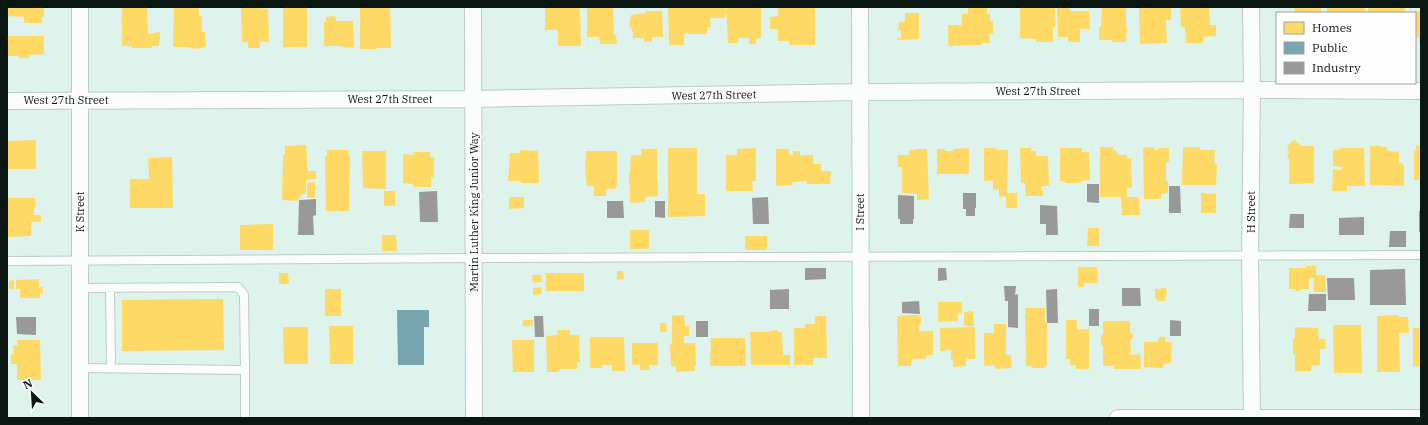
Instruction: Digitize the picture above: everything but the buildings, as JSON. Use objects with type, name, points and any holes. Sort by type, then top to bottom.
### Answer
[{"type":"street","name":"K Street","points":[[80,7],[80,418]]},
{"type":"street","name":"Martin Luther King Junior Way","points":[[473,7],[474,418]]},
{"type":"street","name":"I Street","points":[[860,7],[861,418]]},
{"type":"street","name":"H Street","points":[[1251,7],[1252,90],[1250,255],[1252,418]]},
{"type":"street","name":"West 27th Street","points":[[7,101],[474,99],[860,92],[1252,90],[1421,91]]},
{"type":"street","points":[[1118,418],[1421,418]]},
{"type":"lane","points":[[7,261],[1421,255]]},
{"type":"lane","points":[[80,288],[238,287],[244,295],[245,418]]},
{"type":"lane","points":[[110,288],[111,368]]},
{"type":"lane","points":[[80,368],[245,370]]}]
